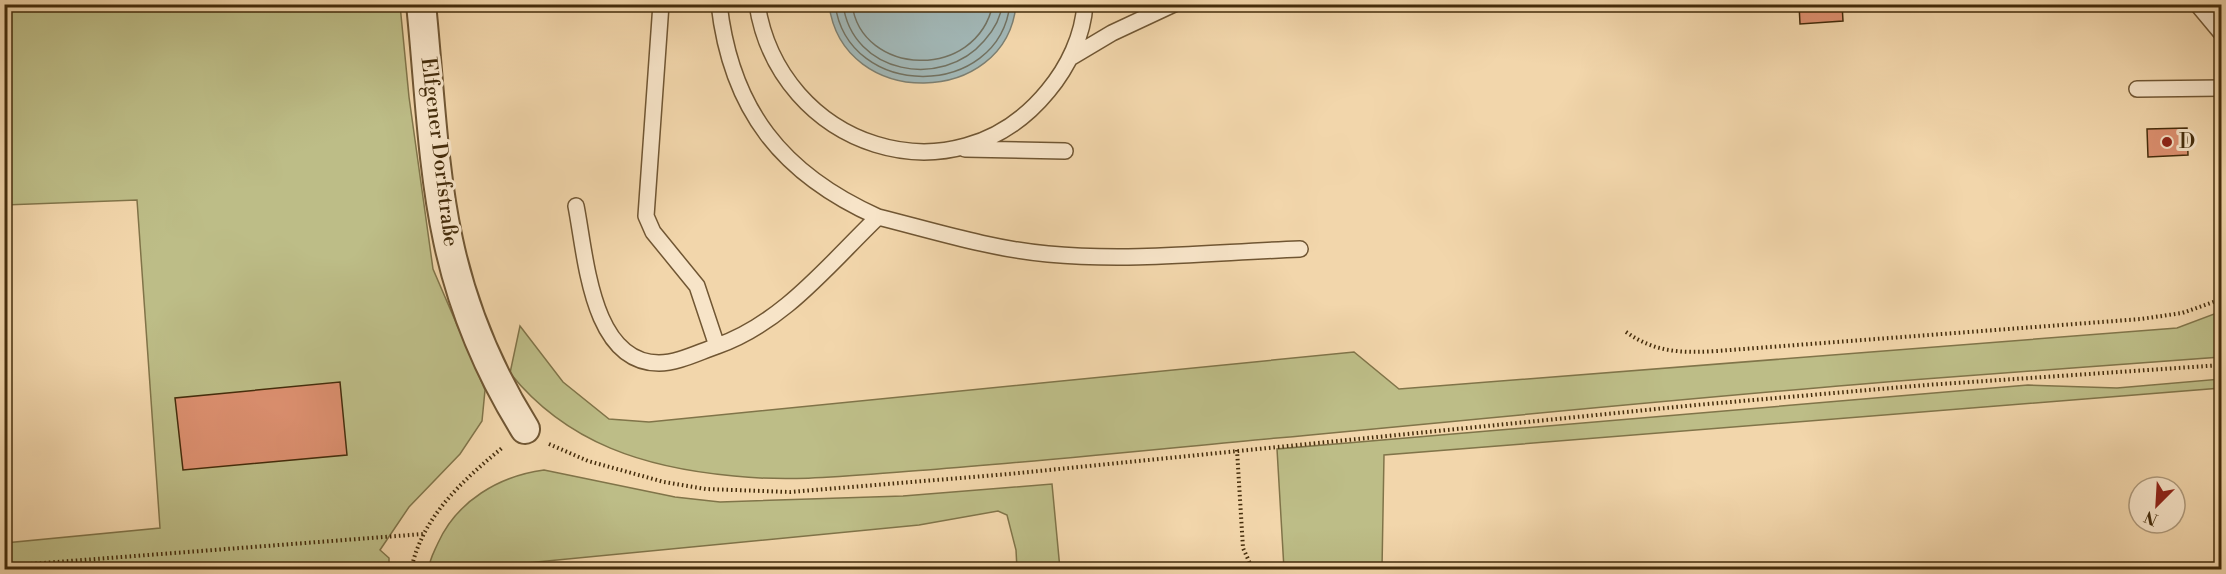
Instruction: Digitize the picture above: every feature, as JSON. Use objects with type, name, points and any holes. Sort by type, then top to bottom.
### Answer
[{"type":"street","name":"Elfgener Dorfstraße","points":[[421,4],[448,240],[464,298],[485,353],[525,429]]},
{"type":"lane","points":[[661,4],[646,216],[653,232],[697,286],[717,346]]},
{"type":"lane","points":[[720,4],[724,41],[734,77],[765,132],[790,161],[817,183],[845,201],[878,217],[994,246],[1048,255],[1102,257],[1300,249]]},
{"type":"lane","points":[[757,4],[762,32],[786,81],[804,102],[847,134],[873,144],[899,150],[926,151],[953,148],[1065,151]]},
{"type":"lane","points":[[953,148],[1001,131],[1023,117],[1047,93],[1070,58],[1079,35],[1085,4]]},
{"type":"lane","points":[[1070,58],[1112,33],[1174,4]]},
{"type":"lane","points":[[2197,4],[2222,34]]},
{"type":"lane","points":[[2137,89],[2222,88]]},
{"type":"lane","points":[[576,206],[595,301],[605,328],[618,347],[635,358],[662,363],[744,336],[767,322],[878,217]]},
{"type":"path","points":[[1626,332],[1644,344],[1666,351],[1717,351],[2141,318],[2182,313],[2222,299]]},
{"type":"path","points":[[411,570],[423,534],[445,502],[525,429],[558,448],[619,471],[695,488],[749,492],[824,490],[1915,386],[2222,365]]},
{"type":"path","points":[[1237,450],[1243,548],[1253,570]]},
{"type":"path","points":[[4,566],[423,534]]},
{"type":"green space","points":[[4,5],[400,5],[409,97],[433,269],[485,390],[482,421],[460,454],[409,507],[380,550],[389,558],[389,569],[5,569],[5,543],[160,528],[137,200],[5,205]]},
{"type":"green space","points":[[2222,311],[2221,357],[1961,376],[1600,407],[1015,463],[855,476],[782,479],[734,476],[670,467],[610,448],[583,435],[557,418],[532,397],[510,373],[520,326],[563,382],[609,419],[649,422],[1354,352],[1399,389],[2177,328]]},
{"type":"green space","points":[[2221,379],[2221,388],[1384,455],[1382,569],[1284,569],[1277,449],[2028,385],[2117,388]]},
{"type":"green space","points":[[544,470],[675,497],[720,502],[903,496],[1052,484],[1060,569],[1017,569],[1016,550],[1007,515],[998,511],[919,525],[463,569],[429,569],[432,556],[446,528],[468,503],[481,493],[511,478]]},
{"type":"water","points":[[829,4],[1016,5],[1006,39],[985,63],[956,78],[924,83],[892,78],[863,64],[841,40]]},
{"type":"building","points":[[1799,4],[1842,4],[1843,21],[1800,24]]},
{"type":"building","name":"D","points":[[2187,128],[2188,155],[2148,157],[2147,129]]},
{"type":"building","points":[[340,382],[347,455],[183,470],[175,398]]},
{"type":"place","name":"D","points":[[2167,142]]}]
